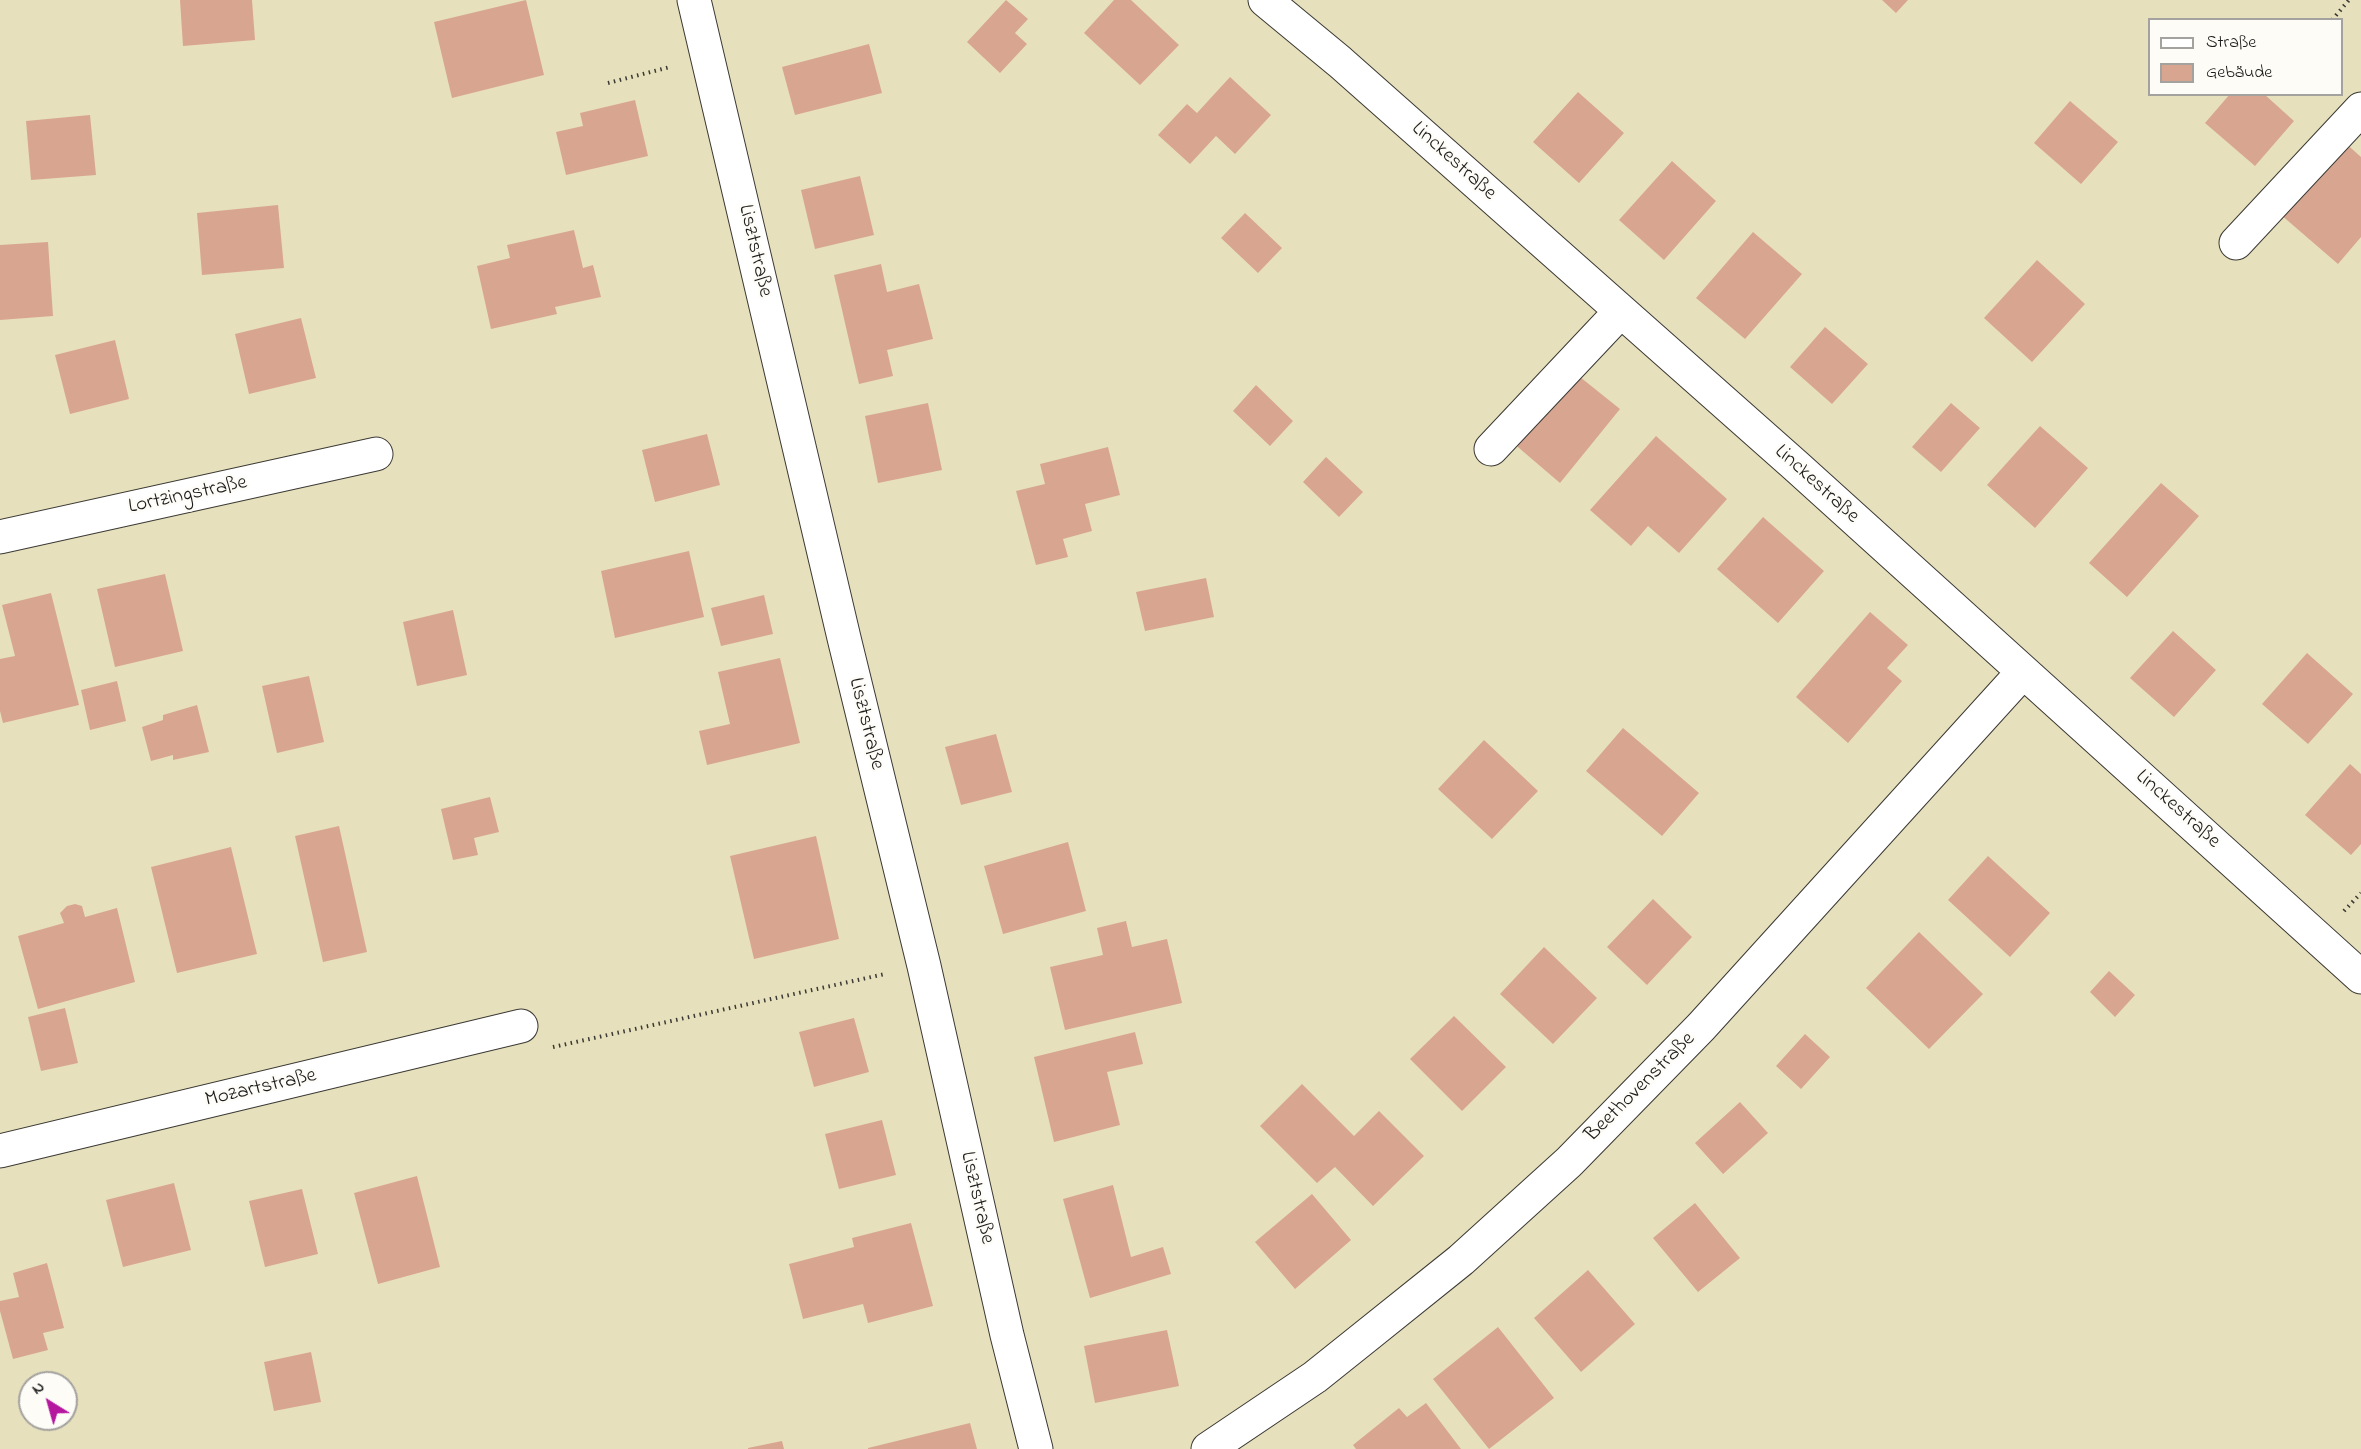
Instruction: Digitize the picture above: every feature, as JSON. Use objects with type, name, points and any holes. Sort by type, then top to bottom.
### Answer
[{"type":"street","name":"Lisztstraße","points":[[694,0],[844,638],[924,966],[1007,1335],[1036,1449]]},
{"type":"street","name":"Linckestraße","points":[[1265,0],[1340,62],[1796,466],[2361,977]]},
{"type":"street","points":[[2236,243],[2361,109]]},
{"type":"street","points":[[1491,449],[1621,311]]},
{"type":"street","name":"Lortzingstraße","points":[[0,537],[376,454]]},
{"type":"street","name":"Beethovenstraße","points":[[1208,1449],[1315,1377],[1374,1331],[1461,1260],[1569,1162],[1701,1027],[2024,672]]},
{"type":"street","name":"Mozartstraße","points":[[0,1151],[521,1026]]},
{"type":"path","points":[[2334,18],[2349,0]]},
{"type":"path","points":[[608,83],[708,57]]},
{"type":"path","points":[[552,1047],[924,966]]},
{"type":"building","points":[[180,0],[252,0],[255,40],[183,46]]},
{"type":"building","points":[[526,0],[544,75],[452,98],[434,22]]},
{"type":"building","points":[[1006,0],[1028,19],[1015,33],[1027,44],[1000,73],[967,42]]},
{"type":"building","points":[[1114,0],[1131,0],[1179,45],[1140,85],[1084,33]]},
{"type":"building","points":[[1882,0],[1908,0],[1896,13]]},
{"type":"building","points":[[869,44],[882,93],[795,115],[782,67]]},
{"type":"building","points":[[1230,77],[1271,115],[1235,154],[1216,136],[1190,164],[1158,135],[1187,104],[1197,113]]},
{"type":"building","points":[[1578,92],[1624,133],[1579,183],[1533,142]]},
{"type":"building","points":[[2228,96],[2266,96],[2294,121],[2255,166],[2205,123]]},
{"type":"building","points":[[635,100],[648,156],[566,175],[556,132],[583,126],[580,113]]},
{"type":"building","points":[[2070,101],[2118,142],[2081,184],[2034,143]]},
{"type":"building","points":[[90,115],[96,175],[31,180],[26,121]]},
{"type":"building","points":[[2343,141],[2361,157],[2361,237],[2338,264],[2280,214]]},
{"type":"building","points":[[1672,161],[1716,201],[1664,260],[1619,220]]},
{"type":"building","points":[[860,176],[874,235],[815,249],[801,190]]},
{"type":"building","points":[[278,205],[284,268],[202,275],[197,213]]},
{"type":"building","points":[[1245,213],[1282,248],[1258,273],[1221,238]]},
{"type":"building","points":[[574,230],[583,268],[593,265],[601,297],[555,307],[557,314],[491,329],[477,266],[510,258],[507,245]]},
{"type":"building","points":[[1753,232],[1802,274],[1745,339],[1696,298]]},
{"type":"building","points":[[48,242],[53,316],[0,320],[0,245]]},
{"type":"building","points":[[2037,260],[2085,304],[2032,362],[1984,318]]},
{"type":"building","points":[[881,264],[887,292],[919,284],[933,339],[887,350],[893,376],[859,384],[834,275]]},
{"type":"building","points":[[301,318],[316,378],[249,394],[235,334]]},
{"type":"building","points":[[1825,327],[1868,364],[1832,404],[1790,367]]},
{"type":"building","points":[[115,340],[129,399],[70,414],[55,355]]},
{"type":"building","points":[[1575,373],[1620,409],[1560,483],[1512,442]]},
{"type":"building","points":[[1256,385],[1293,421],[1270,446],[1233,411]]},
{"type":"building","points":[[928,403],[942,470],[878,483],[865,416]]},
{"type":"building","points":[[1951,403],[1980,428],[1941,472],[1912,447]]},
{"type":"building","points":[[2040,426],[2088,468],[2035,528],[1987,485]]},
{"type":"building","points":[[707,434],[720,485],[655,502],[642,450]]},
{"type":"building","points":[[1656,436],[1727,499],[1679,553],[1648,526],[1631,546],[1590,510]]},
{"type":"building","points":[[1108,447],[1120,495],[1085,504],[1092,531],[1063,539],[1068,557],[1036,565],[1016,491],[1045,484],[1040,464]]},
{"type":"building","points":[[1326,457],[1363,492],[1339,517],[1303,482]]},
{"type":"building","points":[[2161,483],[2199,516],[2127,597],[2089,563]]},
{"type":"building","points":[[1763,517],[1824,571],[1778,623],[1717,569]]},
{"type":"building","points":[[689,551],[704,617],[615,638],[601,571]]},
{"type":"building","points":[[165,574],[183,651],[115,667],[97,589]]},
{"type":"building","points":[[1206,578],[1214,617],[1145,631],[1136,592]]},
{"type":"building","points":[[51,593],[79,705],[3,723],[0,711],[0,659],[15,656],[2,605]]},
{"type":"building","points":[[764,595],[773,634],[721,646],[711,608]]},
{"type":"building","points":[[453,610],[467,675],[417,686],[403,622]]},
{"type":"building","points":[[1870,612],[1908,645],[1887,668],[1902,681],[1848,743],[1796,697]]},
{"type":"building","points":[[2173,631],[2216,670],[2174,717],[2130,678]]},
{"type":"building","points":[[2307,653],[2353,694],[2308,744],[2262,704]]},
{"type":"building","points":[[780,658],[800,743],[707,765],[699,731],[730,724],[718,672]]},
{"type":"building","points":[[309,676],[324,742],[277,753],[262,686]]},
{"type":"building","points":[[117,681],[126,721],[90,730],[81,690]]},
{"type":"building","points":[[197,705],[209,752],[173,760],[173,755],[151,761],[142,727],[163,720],[163,715]]},
{"type":"building","points":[[1623,728],[1699,793],[1662,836],[1586,771]]},
{"type":"building","points":[[996,734],[1012,792],[961,805],[945,747]]},
{"type":"building","points":[[1484,740],[1538,791],[1492,839],[1438,789]]},
{"type":"building","points":[[2350,764],[2361,774],[2361,844],[2351,855],[2305,815]]},
{"type":"building","points":[[490,797],[499,832],[474,838],[478,855],[453,860],[441,809]]},
{"type":"building","points":[[339,826],[367,952],[323,962],[295,836]]},
{"type":"building","points":[[816,836],[839,939],[754,959],[730,856]]},
{"type":"building","points":[[1068,842],[1086,911],[1003,934],[984,866]]},
{"type":"building","points":[[231,847],[257,954],[177,973],[151,867]]},
{"type":"building","points":[[1988,856],[2050,913],[2010,957],[1948,900]]},
{"type":"building","points":[[1653,899],[1692,937],[1647,985],[1607,947]]},
{"type":"building","points":[[75,904],[82,906],[85,917],[117,908],[135,982],[38,1009],[18,936],[64,923],[60,913],[67,906]]},
{"type":"building","points":[[1126,921],[1132,947],[1167,939],[1182,1003],[1065,1030],[1050,967],[1103,955],[1097,928]]},
{"type":"building","points":[[1919,932],[1983,994],[1929,1049],[1866,988]]},
{"type":"building","points":[[1544,947],[1597,998],[1553,1044],[1500,994]]},
{"type":"building","points":[[2109,971],[2135,995],[2115,1017],[2090,992]]},
{"type":"building","points":[[65,1008],[78,1063],[41,1071],[28,1017]]},
{"type":"building","points":[[1454,1016],[1506,1067],[1462,1111],[1410,1059]]},
{"type":"building","points":[[854,1018],[869,1072],[814,1087],[799,1032]]},
{"type":"building","points":[[1135,1032],[1143,1064],[1107,1072],[1120,1125],[1054,1142],[1034,1057]]},
{"type":"building","points":[[1805,1034],[1830,1057],[1801,1089],[1776,1066]]},
{"type":"building","points":[[1302,1084],[1354,1136],[1379,1111],[1424,1156],[1373,1206],[1335,1167],[1317,1183],[1260,1126]]},
{"type":"building","points":[[1740,1102],[1768,1133],[1723,1174],[1695,1143]]},
{"type":"building","points":[[882,1120],[896,1175],[839,1189],[825,1134]]},
{"type":"building","points":[[417,1176],[440,1267],[378,1284],[354,1193]]},
{"type":"building","points":[[174,1183],[191,1250],[123,1267],[106,1200]]},
{"type":"building","points":[[1113,1185],[1131,1257],[1163,1247],[1171,1274],[1090,1298],[1063,1199]]},
{"type":"building","points":[[302,1189],[318,1254],[265,1267],[249,1201]]},
{"type":"building","points":[[1312,1194],[1351,1240],[1295,1289],[1255,1242]]},
{"type":"building","points":[[1695,1203],[1740,1258],[1698,1292],[1653,1238]]},
{"type":"building","points":[[911,1223],[933,1306],[868,1323],[863,1304],[803,1319],[789,1264],[854,1247],[852,1238]]},
{"type":"building","points":[[47,1263],[64,1328],[43,1333],[48,1350],[13,1359],[0,1311],[0,1301],[19,1297],[13,1273]]},
{"type":"building","points":[[1588,1270],[1635,1324],[1581,1372],[1534,1318]]},
{"type":"building","points":[[1498,1327],[1554,1398],[1489,1449],[1433,1379]]},
{"type":"building","points":[[1167,1330],[1179,1386],[1095,1403],[1084,1346]]},
{"type":"building","points":[[311,1352],[321,1402],[274,1411],[264,1362]]},
{"type":"building","points":[[1426,1403],[1461,1449],[1356,1449],[1353,1445],[1399,1408],[1407,1417]]},
{"type":"building","points":[[970,1423],[977,1449],[868,1449],[868,1448]]},
{"type":"building","points":[[782,1441],[784,1449],[748,1449],[748,1448]]}]
